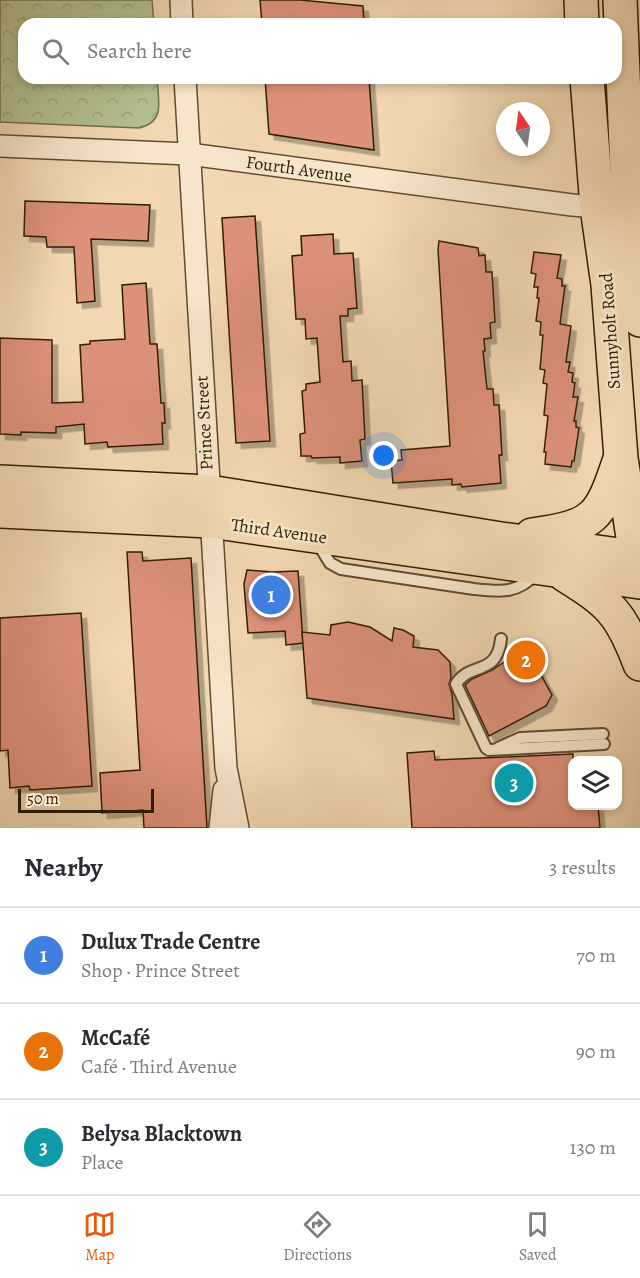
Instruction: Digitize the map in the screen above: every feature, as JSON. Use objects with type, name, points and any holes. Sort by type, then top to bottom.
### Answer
[{"type":"main road","points":[[581,0],[582,18]]},
{"type":"main road","name":"Sunnyholt Road","points":[[620,0],[621,18]]},
{"type":"main road","name":"Sunnyholt Road","points":[[622,49],[629,219],[640,320]]},
{"type":"main road","name":"Sunnyholt Road","points":[[587,84],[597,207],[608,285],[621,458],[639,573]]},
{"type":"main road","name":"Third Avenue","points":[[501,539],[573,528],[586,521],[602,504],[621,458]]},
{"type":"main road","name":"Third Avenue","points":[[0,482],[501,539],[639,573]]},
{"type":"main road","name":"Third Avenue","points":[[0,511],[209,507],[313,535],[549,569],[639,573]]},
{"type":"main road","name":"Third Avenue","points":[[549,569],[595,593],[610,606],[632,642],[640,664]]},
{"type":"street","points":[[181,0],[182,18]]},
{"type":"street","name":"Prince Street","points":[[185,84],[226,768],[238,828]]},
{"type":"street","name":"Fourth Avenue","points":[[0,146],[189,154],[572,206],[597,207]]},
{"type":"street","name":"Prince Street","points":[[220,828],[226,768]]},
{"type":"lane","points":[[501,639],[500,652],[494,661],[461,678],[456,684],[486,748],[495,750],[520,738],[603,739]]},
{"type":"green space","points":[[0,0],[152,0],[154,18],[18,18],[18,84],[158,84],[159,102],[157,115],[153,121],[139,128],[0,122]]},
{"type":"building","points":[[260,0],[300,0],[363,6],[364,18],[262,18]]},
{"type":"building","points":[[265,84],[369,84],[374,150],[269,134]]},
{"type":"building","points":[[25,201],[150,205],[148,241],[91,239],[95,301],[77,303],[74,247],[47,247],[46,237],[24,236]]},
{"type":"building","points":[[255,216],[270,441],[236,443],[222,218]]},
{"type":"building","points":[[333,234],[334,254],[353,253],[357,308],[348,309],[348,316],[340,316],[343,362],[351,361],[352,381],[362,380],[365,439],[360,440],[362,461],[340,463],[340,457],[301,456],[300,434],[305,433],[302,391],[306,390],[306,384],[320,382],[317,338],[306,339],[305,319],[296,319],[292,256],[302,255],[301,236]]},
{"type":"building","points":[[439,241],[478,248],[479,256],[485,255],[486,272],[492,272],[495,322],[490,323],[491,338],[484,339],[485,351],[483,351],[487,389],[493,389],[494,405],[499,405],[501,483],[462,487],[461,484],[452,485],[452,479],[393,483],[391,461],[402,460],[401,450],[450,446]]},
{"type":"building","points":[[534,252],[561,255],[557,278],[562,279],[562,286],[565,286],[560,324],[571,326],[566,362],[570,362],[568,372],[573,373],[572,382],[575,383],[573,397],[578,397],[574,421],[576,421],[576,427],[579,428],[571,467],[545,464],[548,416],[544,415],[547,384],[543,383],[545,370],[540,369],[543,335],[540,335],[541,322],[536,321],[539,298],[537,298],[538,287],[534,287],[536,274],[531,273]]},
{"type":"building","points":[[146,283],[150,344],[157,344],[161,403],[164,403],[163,444],[108,447],[107,442],[85,444],[84,424],[56,427],[56,433],[0,434],[0,338],[52,340],[52,403],[83,402],[80,345],[90,344],[90,341],[125,339],[122,285]]},
{"type":"building","points":[[127,552],[142,552],[143,561],[191,558],[207,828],[144,828],[143,810],[102,813],[100,773],[140,770]]},
{"type":"building","points":[[247,570],[298,571],[303,643],[286,645],[285,631],[248,633],[244,584]]},
{"type":"building","points":[[81,613],[92,786],[30,790],[29,786],[10,788],[8,750],[0,751],[0,618]]},
{"type":"building","points":[[348,622],[370,627],[392,641],[394,628],[403,630],[414,636],[413,647],[438,650],[450,662],[449,684],[454,719],[307,698],[302,632],[330,635],[331,625]]},
{"type":"building","points":[[525,646],[552,695],[546,706],[489,736],[465,685],[472,679],[492,670],[510,658],[509,655]]},
{"type":"building","points":[[434,751],[435,760],[573,754],[573,756],[568,756],[568,810],[598,810],[600,828],[412,828],[407,753]]},
{"type":"place","name":"Dulux Trade Centre","points":[[271,595]]},
{"type":"place","name":"McCafé","points":[[526,660]]},
{"type":"place","name":"Belysa Blacktown","points":[[514,783]]}]
